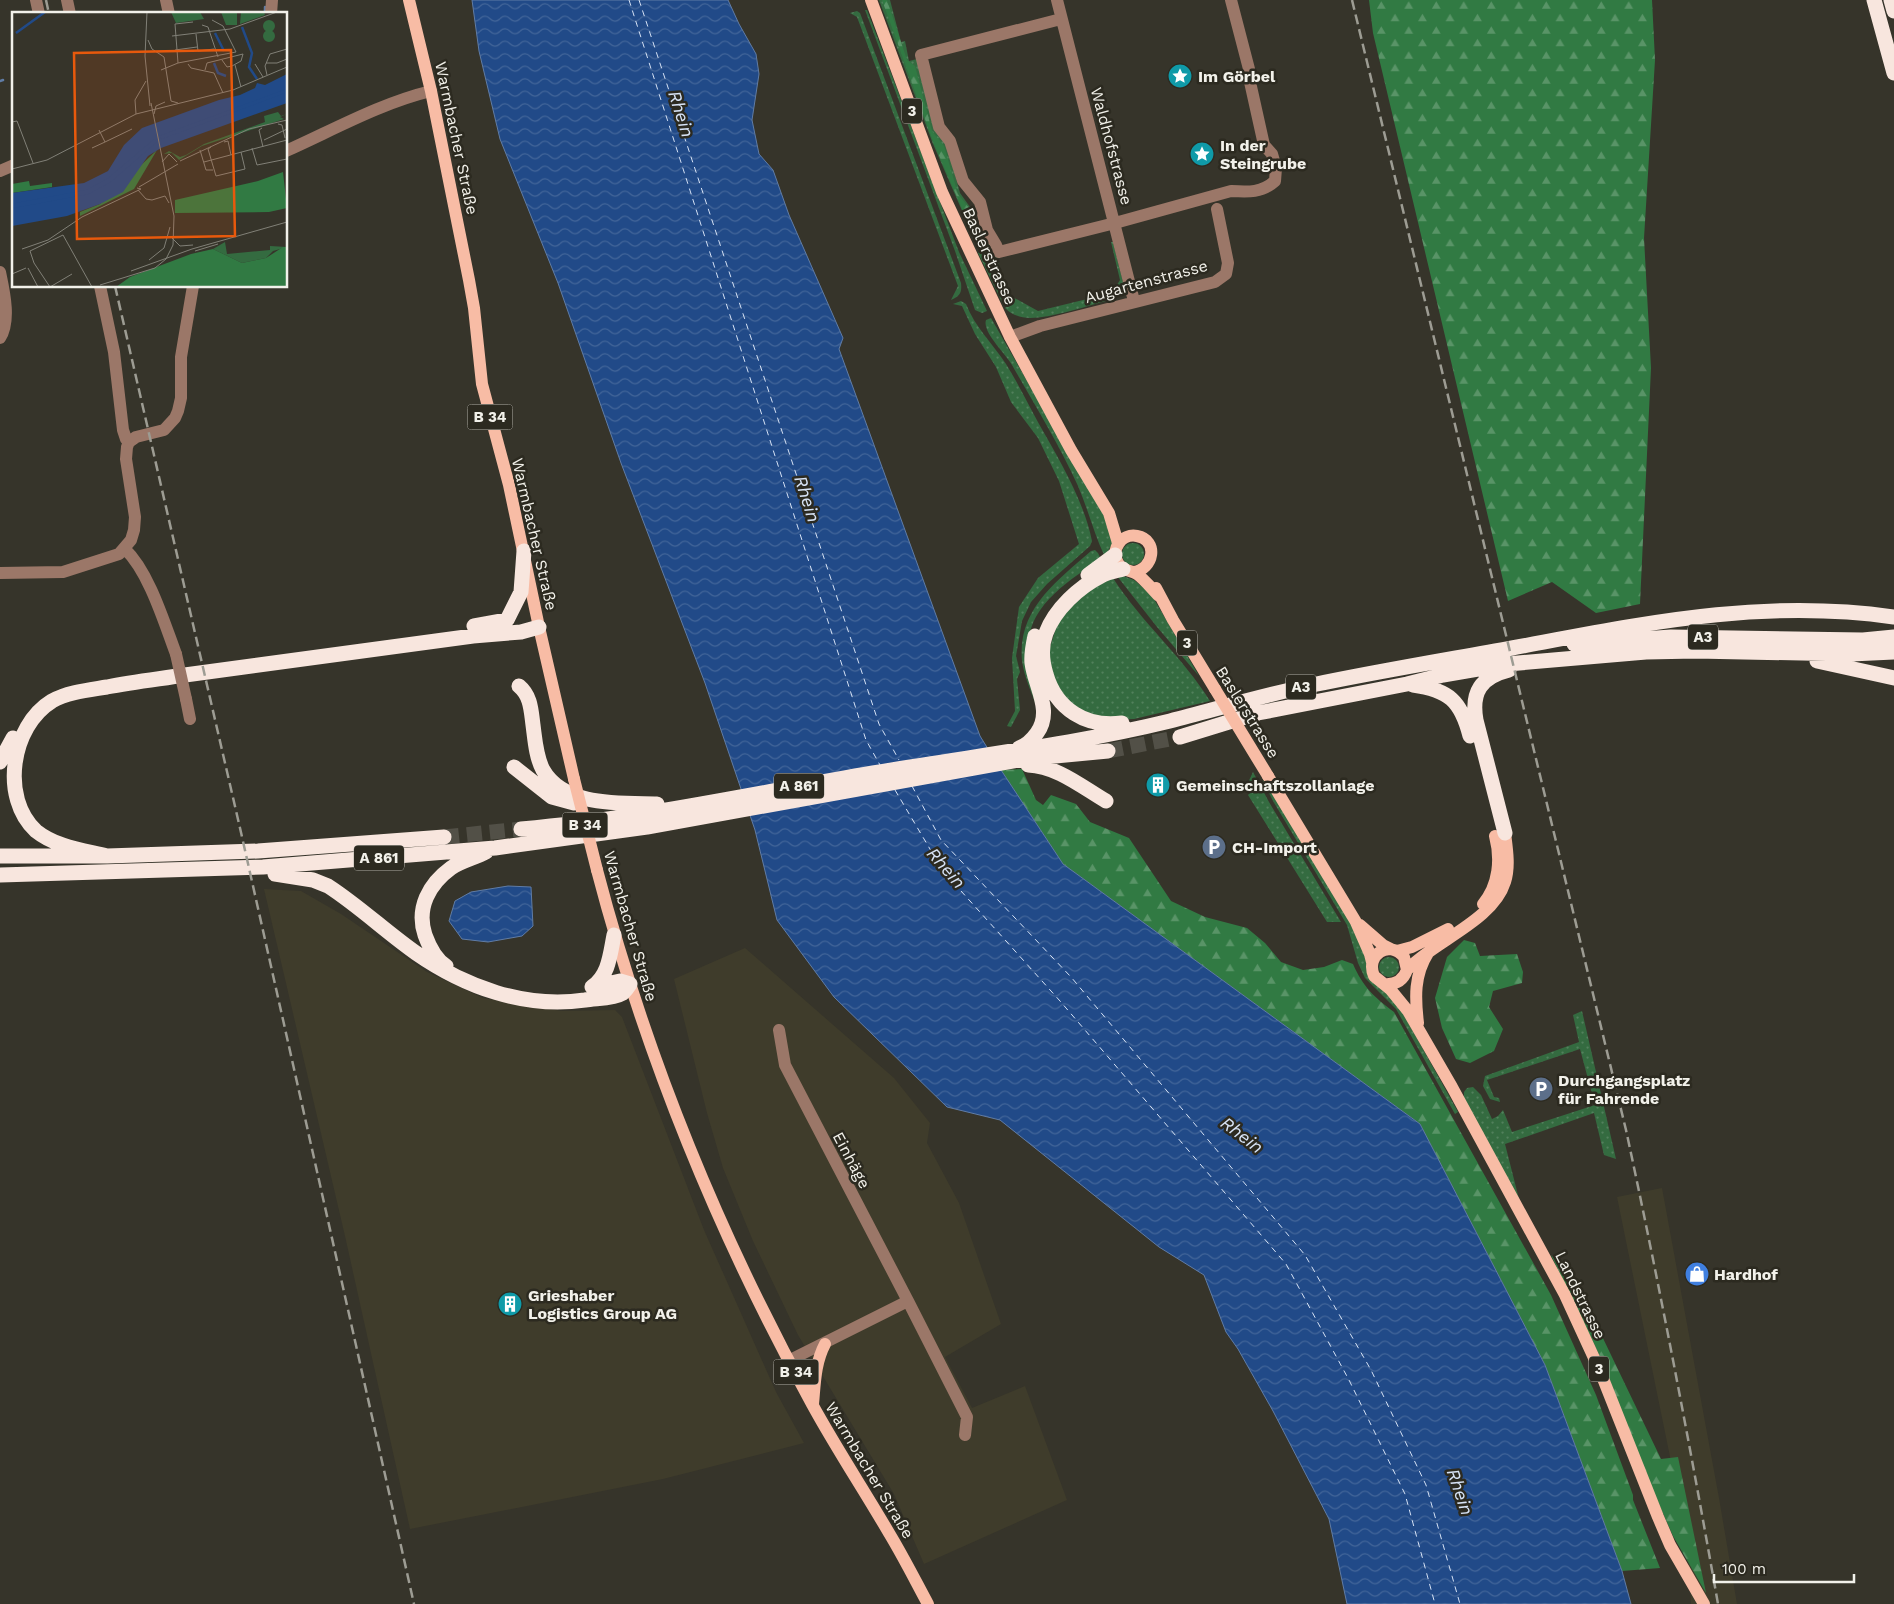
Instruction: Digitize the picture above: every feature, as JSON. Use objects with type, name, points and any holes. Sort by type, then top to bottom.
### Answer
[{"type":"highway","points":[[1874,0],[1894,73]]},
{"type":"highway","points":[[1891,0],[1894,11]]},
{"type":"highway","points":[[1106,801],[1052,769],[1040,766],[1024,758],[1024,747],[1034,737],[1043,722],[1042,698],[1032,660],[1033,646],[1040,623],[1054,601],[1065,591],[1103,566],[1117,549]]},
{"type":"highway","points":[[508,620],[521,592],[524,551]]},
{"type":"highway","points":[[1128,570],[1102,576],[1075,594],[1051,623],[1046,633],[1042,655],[1046,676],[1054,694],[1075,715],[1101,724],[1121,723],[1210,709]]},
{"type":"highway","name":"A3","points":[[876,780],[992,766],[1098,736],[1309,686],[1620,627],[1712,614],[1789,610],[1876,614],[1894,617]]},
{"type":"highway","points":[[0,762],[20,725],[36,705],[56,692],[82,684],[520,618],[539,627]]},
{"type":"highway","points":[[107,856],[64,846],[45,837],[26,821],[16,802],[12,776],[15,749],[37,712],[54,700],[82,691],[138,682],[474,636],[521,632],[539,627]]},
{"type":"highway","name":"A3","points":[[1512,648],[1670,638],[1863,640],[1894,637]]},
{"type":"highway","name":"A3","points":[[1180,737],[1258,713],[1507,664],[1671,651],[1786,654],[1879,654],[1894,652]]},
{"type":"highway","name":"A3","points":[[1786,654],[1894,678]]},
{"type":"highway","points":[[1500,834],[1476,720],[1475,699],[1482,685],[1495,675],[1550,660]]},
{"type":"highway","points":[[1407,684],[1439,690],[1450,696],[1462,710],[1500,834]]},
{"type":"highway","points":[[519,686],[528,697],[539,760],[544,771],[557,786],[569,794],[616,803],[696,805]]},
{"type":"highway","name":"A3","points":[[876,780],[1024,758],[1108,751]]},
{"type":"highway","points":[[514,767],[543,791],[565,801],[608,808],[658,812]]},
{"type":"highway","name":"A 861","points":[[0,875],[263,867],[495,848],[629,830],[726,806],[876,780]]},
{"type":"highway","name":"A 861","points":[[521,829],[561,826],[615,816],[658,812],[696,805],[726,806]]},
{"type":"highway","points":[[577,814],[615,816]]},
{"type":"highway","name":"A 861","points":[[0,856],[107,856],[444,837]]},
{"type":"highway","points":[[263,867],[276,874],[293,875],[328,886],[415,952],[438,967],[462,980],[494,992],[543,1002],[572,1002],[624,993],[630,984],[620,981],[593,987],[575,994],[544,997],[509,991],[458,973],[441,963],[430,947],[423,928],[422,910],[427,894],[452,867],[495,848]]},
{"type":"highway","points":[[593,987],[603,978],[614,935]]},
{"type":"main road","name":"Warmbacher Straße","points":[[409,0],[431,91],[469,280],[482,384],[509,485],[574,780],[614,935],[681,1131],[733,1248],[813,1404],[890,1534],[928,1604]]},
{"type":"main road","name":"Baslerstrasse","points":[[871,0],[942,192],[1010,337],[1071,450],[1108,513],[1117,549]]},
{"type":"main road","name":"Baslerstrasse","points":[[1108,513],[1134,535]]},
{"type":"main road","points":[[1134,535],[1144,538],[1149,544],[1152,555],[1147,566],[1143,569],[1128,570],[1119,565],[1117,549],[1123,538],[1134,535]]},
{"type":"main road","name":"Baslerstrasse","points":[[1147,566],[1159,596],[1356,922],[1368,938],[1372,962]]},
{"type":"main road","name":"Baslerstrasse","points":[[1128,570],[1159,596]]},
{"type":"main road","points":[[1500,834],[1507,850],[1507,872],[1500,894],[1483,913],[1418,958],[1395,984],[1384,984],[1374,976],[1372,962],[1377,954],[1412,947],[1462,921],[1479,909],[1487,899],[1496,877],[1500,834]]},
{"type":"main road","points":[[1368,938],[1394,950],[1406,961],[1405,974]]},
{"type":"main road","points":[[1420,1033],[1415,998],[1416,982],[1430,950]]},
{"type":"main road","name":"Landstrasse","points":[[1405,974],[1404,994],[1408,1011]]},
{"type":"main road","name":"Landstrasse","points":[[1384,984],[1408,1011],[1452,1087],[1565,1295],[1600,1371],[1658,1517],[1689,1580],[1704,1604]]},
{"type":"main road","points":[[813,1404],[816,1370],[825,1344]]},
{"type":"street","name":"Waldhofstrasse","points":[[1057,0],[1134,301]]},
{"type":"street","points":[[1062,19],[921,55],[939,127],[950,141],[963,181],[980,202],[987,230],[999,252],[1231,191],[1251,193],[1267,188],[1275,181],[1276,168],[1272,154],[1264,145],[1248,69],[1230,0]]},
{"type":"street","points":[[288,151],[381,108],[431,91]]},
{"type":"street","points":[[0,171],[12,166]]},
{"type":"street","name":"Augartenstrasse","points":[[1010,337],[1040,326],[1214,282],[1226,274],[1228,263],[1217,209]]},
{"type":"street","points":[[0,272],[5,325],[0,338]]},
{"type":"street","points":[[100,288],[114,352],[123,430],[129,442]]},
{"type":"street","points":[[0,573],[63,572],[107,559],[125,549],[131,540],[135,517],[126,452],[129,442],[136,437],[164,430],[175,418],[178,411],[181,398],[181,357],[193,288]]},
{"type":"street","points":[[125,549],[135,561],[156,602],[176,654],[190,719]]},
{"type":"street","name":"Einhäge","points":[[779,1030],[784,1065],[967,1417],[965,1435]]},
{"type":"street","points":[[790,1360],[908,1301]]},
{"type":"shaded area","points":[[264,889],[301,891],[341,914],[427,972],[483,998],[561,1011],[615,1010],[622,1017],[704,1230],[776,1392],[804,1443],[663,1479],[410,1529],[345,1236]]},
{"type":"shaded area","points":[[745,948],[894,1078],[930,1123],[927,1143],[959,1203],[1001,1324],[945,1357],[972,1408],[1025,1386],[1067,1500],[924,1564],[894,1494],[798,1335],[753,1241],[723,1168],[707,1113],[674,979]]},
{"type":"shaded area","points":[[1662,1188],[1737,1604],[1691,1604],[1687,1540],[1617,1197]]},
{"type":"green space","points":[[879,0],[890,0],[901,42],[905,41],[909,61],[917,59],[947,145],[960,193],[970,207],[979,243],[990,241],[991,257],[1002,302],[978,253],[980,252],[933,144]]},
{"type":"green space","points":[[882,0],[887,0],[907,60],[915,66],[932,131],[944,146],[958,194],[969,208],[979,244],[989,246],[993,277],[934,144]]},
{"type":"green space","points":[[1369,0],[1652,0],[1655,60],[1644,238],[1651,368],[1640,604],[1596,613],[1552,582],[1508,601],[1373,33]]},
{"type":"green space","points":[[865,10],[867,10],[959,252],[987,311],[982,313],[975,310],[955,251]]},
{"type":"green space","points":[[857,11],[860,13],[961,283],[960,294],[951,300],[958,286],[857,17],[850,13]]},
{"type":"green space","points":[[1111,242],[1113,242],[1124,286],[1121,293],[1113,299],[1060,314],[1030,318],[1020,317],[1005,308],[1007,306],[995,258],[997,257],[1004,286],[1007,286],[1009,295],[1038,311],[1116,292],[1115,288],[1120,280]]},
{"type":"green space","points":[[961,301],[966,304],[979,328],[1006,364],[1055,451],[1077,496],[1092,541],[1090,546],[1047,584],[1031,602],[1022,621],[1016,656],[1020,672],[1017,679],[1020,710],[1011,727],[1007,726],[1015,711],[1012,658],[1019,607],[1038,578],[1079,544],[1059,481],[1038,438],[1011,402],[996,367],[975,334],[962,306],[953,304]]},
{"type":"green space","points":[[991,318],[1106,519],[1114,540],[1105,557],[1078,486],[1063,455],[1012,365],[987,330],[986,320]]},
{"type":"green space","points":[[1133,543],[1143,550],[1144,554],[1137,564],[1133,565],[1123,558],[1122,554],[1129,544]]},
{"type":"green space","points":[[1095,550],[1101,559],[1078,574],[1054,594],[1036,617],[1031,630],[1029,644],[1039,705],[1036,705],[1022,661],[1022,643],[1026,626],[1033,611],[1053,585],[1091,551]]},
{"type":"green space","points":[[1117,576],[1134,580],[1151,594],[1199,676],[1157,627]]},
{"type":"green space","points":[[1113,578],[1136,610],[1187,669],[1210,701],[1134,719],[1109,720],[1075,708],[1058,689],[1050,671],[1049,650],[1057,625],[1068,610],[1091,589]]},
{"type":"green space","points":[[1022,769],[1036,800],[1043,805],[1051,795],[1076,804],[1090,822],[1129,838],[1171,901],[1205,917],[1247,928],[1265,943],[1281,962],[1303,970],[1324,967],[1342,960],[1353,964],[1370,991],[1394,1012],[1551,1295],[1596,1395],[1633,1495],[1633,1500],[1660,1568],[1622,1571],[1545,1365],[1420,1124],[1063,864],[1001,770]]},
{"type":"green space","points":[[1253,772],[1341,922],[1327,922],[1248,795],[1250,793],[1246,787]]},
{"type":"green space","points":[[1265,780],[1362,942],[1367,956],[1395,999],[1458,1112],[1455,1114],[1396,1009],[1365,978],[1358,963],[1347,925],[1273,801],[1263,781]]},
{"type":"green space","points":[[1464,940],[1475,943],[1480,956],[1517,954],[1523,972],[1522,983],[1493,991],[1489,1007],[1503,1029],[1494,1051],[1470,1063],[1456,1059],[1442,1028],[1435,998],[1447,957]]},
{"type":"green space","points":[[1385,957],[1393,957],[1399,963],[1399,971],[1393,977],[1385,977],[1379,971],[1379,963]]},
{"type":"green space","points":[[1582,1011],[1616,1159],[1604,1155],[1594,1113],[1505,1144],[1519,1199],[1464,1100],[1464,1092],[1467,1088],[1473,1087],[1481,1095],[1492,1119],[1503,1110],[1512,1132],[1595,1105],[1580,1049],[1487,1080],[1494,1097],[1499,1098],[1500,1102],[1490,1099],[1483,1086],[1485,1076],[1579,1042],[1573,1015]]},
{"type":"green space","points":[[1551,1255],[1575,1280],[1661,1459],[1678,1457],[1706,1593],[1673,1536],[1639,1459],[1605,1367]]},
{"type":"water","name":"Rhein","points":[[472,0],[728,0],[756,54],[759,74],[752,120],[759,154],[773,170],[789,215],[843,338],[839,349],[980,736],[1063,864],[1420,1124],[1545,1365],[1622,1571],[1631,1604],[1347,1604],[1329,1519],[1273,1411],[1238,1349],[1226,1332],[1204,1275],[1159,1247],[1000,1120],[947,1107],[834,997],[777,920],[755,830],[705,683],[621,463],[558,283],[500,139],[479,51]]},
{"type":"water","points":[[508,886],[531,887],[533,926],[522,936],[488,942],[462,939],[449,921],[455,901],[471,892]]},
{"type":"waterway","points":[[265,7],[265,12]]},
{"type":"ferry route","points":[[629,0],[866,740],[880,765]]},
{"type":"ferry route","points":[[639,0],[879,724],[899,760]]},
{"type":"ferry route","points":[[912,786],[941,840],[1071,977],[1305,1255],[1371,1370],[1426,1485],[1460,1604]]},
{"type":"ferry route","points":[[895,790],[943,871],[1060,1001],[1286,1264],[1349,1380],[1405,1494],[1435,1604]]},
{"type":"tunnel","points":[[1108,751],[1180,737]]},
{"type":"tunnel","points":[[444,837],[521,829]]},
{"type":"railway","points":[[46,0],[49,12]]},
{"type":"railway","points":[[1352,0],[1626,1130],[1651,1248],[1718,1604]]},
{"type":"railway","points":[[115,288],[240,828],[414,1604]]},
{"type":"place","name":"Im Görbel","points":[[1180,76]]},
{"type":"place","name":"In der Steingrube","points":[[1202,154]]},
{"type":"place","name":"Gemeinschaftszollanlage","points":[[1158,785]]},
{"type":"place","name":"CH-Import","points":[[1214,847]]},
{"type":"place","name":"Durchgangsplatz für Fahrende","points":[[1541,1089]]},
{"type":"place","name":"Hardhof","points":[[1697,1274]]},
{"type":"place","name":"Grieshaber Logistics Group AG","points":[[510,1304]]}]
